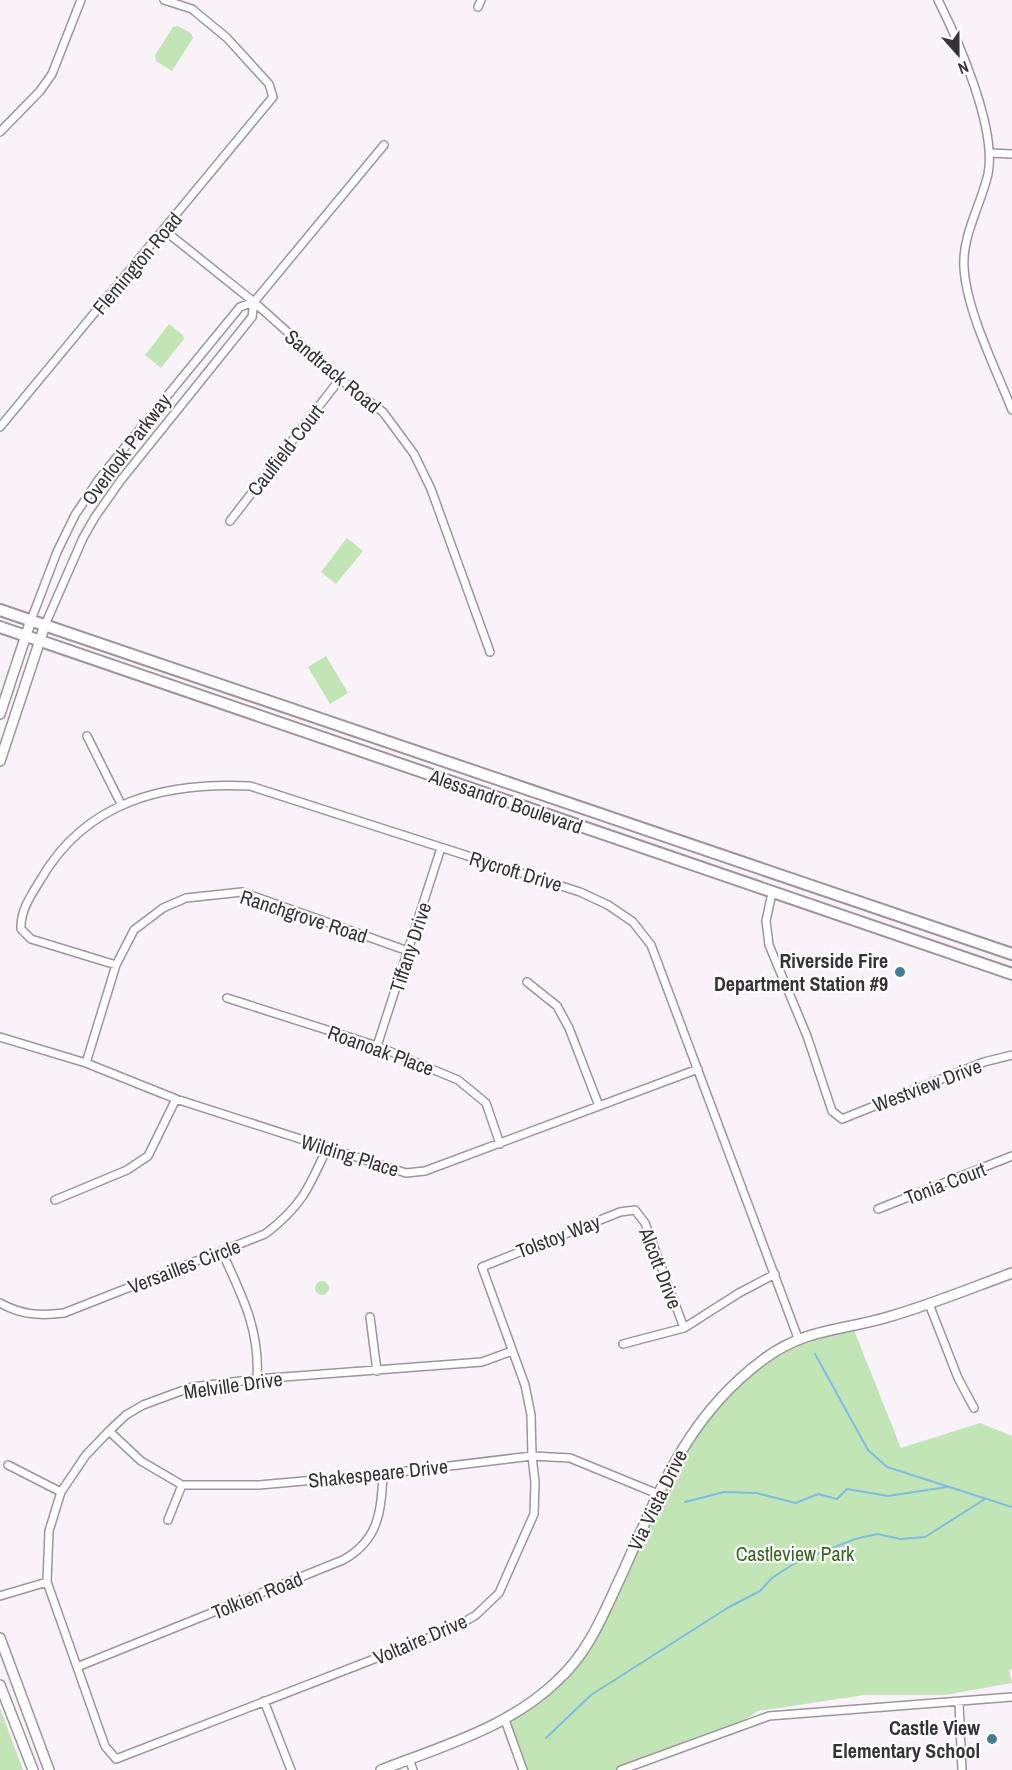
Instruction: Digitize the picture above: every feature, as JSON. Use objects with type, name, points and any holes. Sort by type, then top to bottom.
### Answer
[{"type":"main road","name":"Alessandro Boulevard","points":[[0,610],[1012,954]]},
{"type":"main road","name":"Alessandro Boulevard","points":[[0,627],[1012,974]]},
{"type":"street","points":[[0,132],[40,91],[52,74],[81,0]]},
{"type":"street","name":"Flemington Road","points":[[0,427],[273,97],[269,84],[227,38],[192,9],[164,0]]},
{"type":"street","points":[[938,0],[989,132],[988,174],[966,244],[964,265],[972,304],[1012,409]]},
{"type":"street","name":"Overlook Parkway","points":[[31,620],[62,543],[99,479],[240,307],[254,302],[384,145]]},
{"type":"street","points":[[990,153],[1012,154]]},
{"type":"street","name":"Sandtrack Road","points":[[164,230],[254,302],[340,379],[383,412],[414,454],[431,489],[490,652]]},
{"type":"street","name":"Overlook Parkway","points":[[45,625],[83,538],[95,517],[121,480],[252,317],[254,302]]},
{"type":"street","name":"Caulfield Court","points":[[230,522],[340,379]]},
{"type":"street","points":[[0,714],[31,620]]},
{"type":"street","points":[[0,761],[45,625]]},
{"type":"street","points":[[87,736],[121,804]]},
{"type":"street","name":"Rycroft Drive","points":[[116,964],[31,939],[21,928],[20,917],[49,865],[82,830],[121,804],[183,787],[208,784],[250,786],[441,848],[537,876],[608,905],[633,922],[651,945],[798,1338]]},
{"type":"street","name":"Tiffany Drive","points":[[377,1046],[441,848]]},
{"type":"street","name":"Ranchgrove Road","points":[[86,1063],[116,964],[134,930],[162,908],[186,898],[242,892],[408,951]]},
{"type":"street","name":"Westview Drive","points":[[772,893],[766,921],[769,945],[807,1036],[832,1111],[842,1119],[984,1062],[1012,1055]]},
{"type":"street","points":[[527,982],[557,1006],[569,1028],[599,1106]]},
{"type":"street","name":"Roanoak Place","points":[[227,998],[377,1046],[458,1080],[486,1103],[500,1144]]},
{"type":"street","name":"Wilding Place","points":[[0,1037],[86,1063],[176,1099],[406,1173],[425,1171],[698,1069]]},
{"type":"street","points":[[55,1200],[127,1170],[148,1156],[176,1099]]},
{"type":"street","name":"Versailles Circle","points":[[0,1303],[14,1311],[36,1317],[64,1313],[265,1234],[284,1220],[304,1197],[327,1148]]},
{"type":"street","name":"Tonia Court","points":[[878,1209],[1012,1156]]},
{"type":"street","name":"Tolstoy Way","points":[[483,1267],[620,1212],[635,1210]]},
{"type":"street","name":"Alcott Drive","points":[[635,1210],[645,1223],[684,1328]]},
{"type":"street","points":[[222,1252],[251,1316],[259,1354],[257,1379]]},
{"type":"street","name":"Voltaire Drive","points":[[116,1759],[454,1628],[484,1608],[500,1593],[534,1514],[536,1482],[532,1456],[531,1415],[525,1385],[483,1267]]},
{"type":"street","name":"Via Vista Drive","points":[[381,1770],[505,1719],[532,1703],[560,1680],[586,1649],[681,1448],[731,1387],[765,1359],[798,1338],[885,1318],[1012,1273]]},
{"type":"street","points":[[622,1344],[684,1328],[739,1293],[775,1274]]},
{"type":"street","points":[[929,1304],[958,1377],[974,1408]]},
{"type":"street","points":[[370,1317],[377,1371]]},
{"type":"street","name":"Melville Drive","points":[[116,1759],[105,1746],[47,1582],[49,1531],[61,1492],[86,1455],[109,1431],[126,1415],[165,1396],[192,1387],[257,1379],[482,1362],[512,1352]]},
{"type":"street","points":[[109,1431],[141,1461],[182,1485],[168,1520]]},
{"type":"street","name":"Shakespeare Drive","points":[[182,1485],[259,1485],[383,1474],[532,1456],[570,1458],[658,1494]]},
{"type":"street","points":[[8,1466],[61,1492]]},
{"type":"street","name":"Tolkien Road","points":[[77,1667],[343,1560],[358,1551],[374,1530],[381,1508],[383,1474]]},
{"type":"street","points":[[0,1596],[47,1582]]},
{"type":"street","points":[[0,1638],[49,1770]]},
{"type":"street","points":[[0,1685],[33,1770]]},
{"type":"street","points":[[621,1770],[769,1716],[1012,1698]]},
{"type":"street","points":[[264,1701],[291,1770]]},
{"type":"street","points":[[959,1703],[963,1770]]},
{"type":"street","points":[[505,1719],[523,1770]]},
{"type":"street","points":[[409,1759],[413,1770]]},
{"type":"green space","points":[[178,26],[191,33],[193,38],[172,71],[156,61],[155,55],[173,27]]},
{"type":"green space","points":[[169,324],[183,335],[184,339],[161,368],[145,355]]},
{"type":"green space","points":[[347,538],[363,551],[336,584],[321,572]]},
{"type":"green space","points":[[326,656],[348,693],[330,704],[308,667]]},
{"type":"green space","points":[[322,1281],[327,1283],[329,1288],[327,1293],[322,1295],[317,1293],[315,1288],[317,1283]]},
{"type":"green space","name":"Castleview Park","points":[[854,1330],[901,1448],[980,1423],[1012,1436],[1012,1669],[1009,1670],[1012,1683],[945,1695],[865,1695],[758,1711],[728,1731],[626,1770],[519,1770],[500,1722],[576,1661],[673,1464],[730,1387],[788,1347],[822,1335]]},
{"type":"green space","points":[[0,1708],[23,1770],[0,1770]]},
{"type":"waterway","points":[[815,1354],[868,1450],[887,1467],[1012,1507]]},
{"type":"waterway","points":[[685,1502],[724,1492],[756,1493],[796,1503],[818,1494],[837,1499],[847,1489],[888,1496],[947,1487]]},
{"type":"waterway","points":[[546,1738],[591,1695],[729,1607],[760,1591],[772,1578],[795,1563],[855,1539],[877,1534],[900,1539],[925,1537],[985,1499]]},
{"type":"place","name":"Riverside Fire Department Station #9","points":[[900,972]]},
{"type":"place","name":"Castle View Elementary School","points":[[992,1739]]}]
